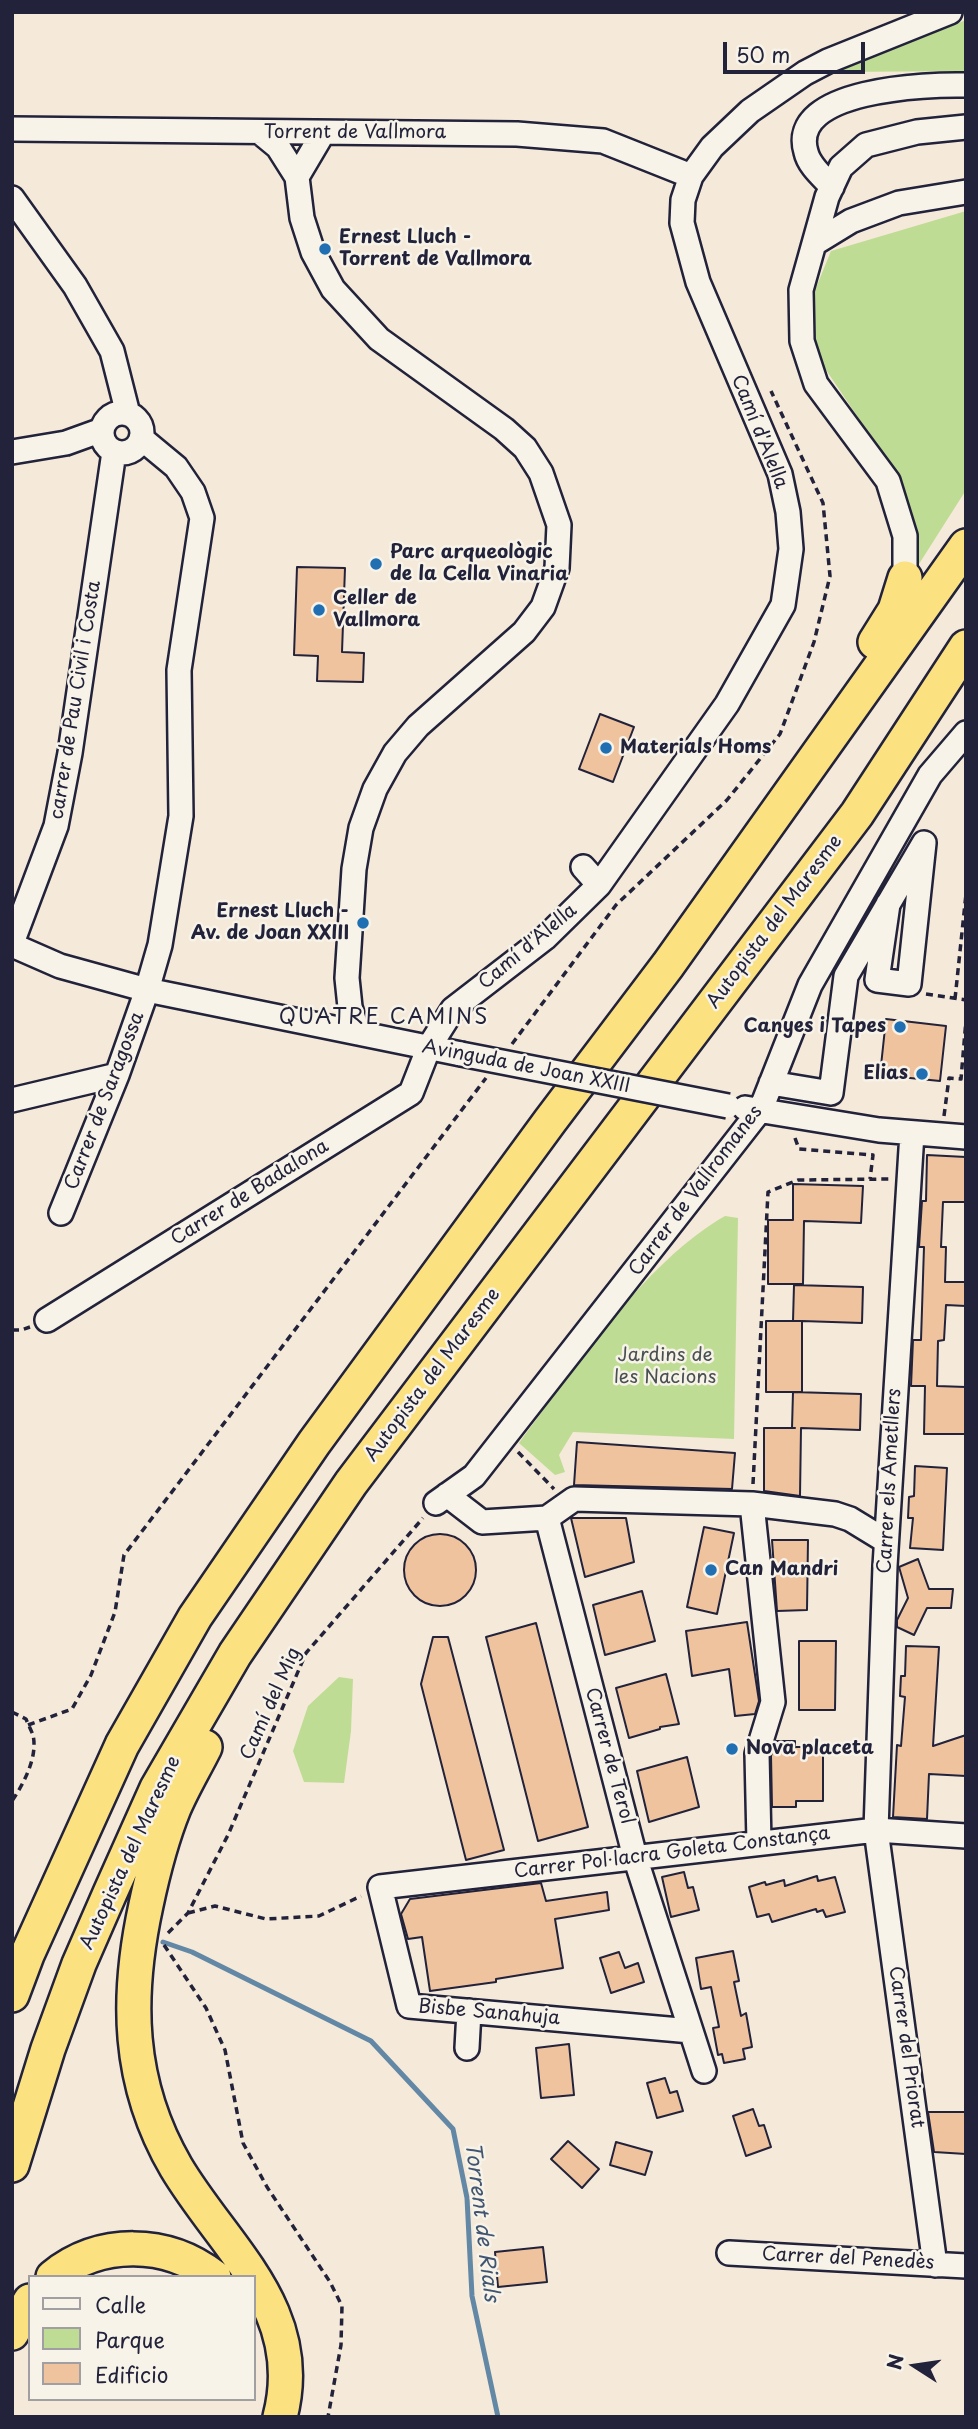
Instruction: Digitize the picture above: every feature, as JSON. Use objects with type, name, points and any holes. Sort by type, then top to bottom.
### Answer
[{"type":"highway","points":[[12,1995],[27,1955],[122,1745],[195,1617],[314,1443],[668,965],[966,546]]},
{"type":"highway","points":[[668,965],[843,697],[895,610],[905,578]]},
{"type":"highway","name":"Autopista del Maresme","points":[[12,2165],[48,2049],[104,1905],[157,1788],[235,1654],[351,1483],[857,814],[966,647]]},
{"type":"highway","points":[[235,1654],[233,1695],[176,1804],[157,1857],[141,1929],[133,1993],[133,2020],[139,2071],[166,2148],[253,2275]]},
{"type":"highway","points":[[56,2275],[71,2264],[93,2255],[114,2250],[140,2249],[166,2252],[211,2275]]},
{"type":"highway","points":[[256,2280],[275,2319],[285,2361],[280,2417]]},
{"type":"highway","points":[[12,2333],[28,2305]]},
{"type":"highway","points":[[256,2333],[264,2357],[266,2378],[265,2399],[260,2417]]},
{"type":"street","name":"Camí d'Alella","points":[[429,1047],[453,1009],[545,938],[599,885],[727,704],[783,605],[791,549],[788,512],[780,474],[698,282],[682,223],[683,200],[691,176],[712,147],[750,111],[805,73],[828,61],[950,12]]},
{"type":"street","points":[[832,187],[805,152],[806,132],[822,110],[849,98],[944,84],[966,85]]},
{"type":"street","points":[[905,578],[905,536],[888,481],[816,384],[802,341],[801,290],[827,197],[841,167],[866,145],[917,132],[966,127]]},
{"type":"street","name":"Torrent de Vallmora","points":[[12,129],[517,134],[603,141],[691,176]]},
{"type":"street","points":[[261,133],[278,147],[297,177],[302,218],[313,252],[333,289],[379,339],[504,429],[525,448],[541,472],[559,525],[557,568],[543,607],[524,632],[418,726],[395,753],[375,789],[361,828],[354,869],[347,978],[350,1007],[358,1033]]},
{"type":"street","points":[[297,177],[323,133]]},
{"type":"street","points":[[815,243],[851,221],[899,203],[966,192]]},
{"type":"street","points":[[12,198],[75,286],[112,351],[128,414],[140,426],[141,438],[130,452],[114,452],[103,442],[102,430]]},
{"type":"street","points":[[12,452],[66,443],[102,430],[111,416],[128,414]]},
{"type":"street","name":"Carrer de Saragossa","points":[[61,1213],[117,1074],[147,990],[160,945],[181,816],[179,670],[202,518],[193,492],[176,467],[141,438]]},
{"type":"street","name":"carrer de Pau Civil i Costa","points":[[12,944],[56,826],[114,452]]},
{"type":"street","name":"Carrer de Vallromanes","points":[[441,1499],[474,1476],[761,1110],[810,985],[930,775],[966,733]]},
{"type":"street","points":[[888,904],[877,980],[909,984],[924,843],[917,797]]},
{"type":"street","points":[[771,1083],[831,1093],[846,976],[924,843]]},
{"type":"street","points":[[583,867],[599,885]]},
{"type":"street","name":"Avinguda de Joan XXIII","points":[[12,944],[60,966],[147,990],[461,1055],[728,1106],[879,1130],[966,1137]]},
{"type":"street","points":[[810,985],[831,983],[846,976]]},
{"type":"street","name":"Carrer de Badalona","points":[[47,1320],[411,1093],[429,1047]]},
{"type":"street","points":[[12,1100],[117,1074]]},
{"type":"street","name":"Carrer els Ametllers","points":[[876,1830],[886,1541],[912,1133]]},
{"type":"street","points":[[441,1499],[482,1522],[547,1518],[574,1499],[752,1504],[835,1514],[850,1519],[886,1541]]},
{"type":"street","points":[[752,1504],[773,1702],[757,1755],[759,1843]]},
{"type":"street","name":"Carrer de Terol","points":[[547,1518],[635,1857],[704,2071]]},
{"type":"street","name":"Carrer Pol·lacra Goleta Constança","points":[[380,1887],[876,1830],[966,1836]]},
{"type":"street","name":"Carrer del Priorat","points":[[876,1830],[935,2265]]},
{"type":"street","name":"Bisbe Sanahuja","points":[[380,1887],[409,2006],[691,2031]]},
{"type":"street","points":[[467,2048],[469,2011]]},
{"type":"street","name":"Carrer del Penedès","points":[[729,2253],[966,2266]]},
{"type":"path","points":[[509,1047],[616,905],[727,800],[780,734],[814,642],[830,576],[823,502],[771,391]]},
{"type":"path","points":[[955,999],[966,894]]},
{"type":"path","points":[[924,994],[966,1000]]},
{"type":"path","points":[[942,1135],[949,1078],[961,1079],[966,1020]]},
{"type":"path","points":[[28,1725],[72,1709],[91,1675],[115,1612],[124,1555],[493,1069]]},
{"type":"path","points":[[792,1130],[800,1149],[873,1155],[870,1179]]},
{"type":"path","points":[[752,1504],[768,1192],[798,1180],[909,1179]]},
{"type":"path","points":[[504,1438],[568,1503]]},
{"type":"path","name":"Camí del Mig","points":[[328,2417],[341,2345],[342,2306],[330,2283],[267,2188],[243,2143],[225,2050],[206,2008],[163,1938],[188,1913],[234,1823],[306,1653],[441,1499]]},
{"type":"path","points":[[12,1712],[26,1719],[34,1737],[31,1761],[24,1781],[12,1801]]},
{"type":"path","points":[[188,1913],[215,1906],[266,1919],[319,1916],[380,1887]]},
{"type":"green space","points":[[966,20],[966,71],[837,72]]},
{"type":"green space","points":[[966,211],[966,490],[919,564],[890,465],[818,358],[811,300],[831,251]]},
{"type":"green space","name":"Jardins de les Nacions","points":[[725,1216],[738,1218],[734,1439],[573,1432],[559,1455],[565,1472],[555,1475],[519,1443],[587,1351],[639,1289],[695,1236]]},
{"type":"green space","points":[[339,1677],[353,1679],[351,1731],[344,1783],[304,1782],[293,1751],[308,1706]]},
{"type":"building","name":"Celler de Vallmora","points":[[297,567],[345,568],[342,652],[364,653],[363,682],[317,681],[318,656],[294,655]]},
{"type":"building","name":"Materials Homs","points":[[600,714],[634,727],[613,782],[579,769]]},
{"type":"building","points":[[886,1019],[946,1026],[940,1081],[880,1075]]},
{"type":"building","points":[[927,1155],[966,1157],[966,1202],[943,1202],[941,1247],[946,1247],[945,1282],[966,1282],[966,1306],[946,1305],[944,1340],[938,1341],[937,1386],[966,1387],[966,1434],[924,1434],[925,1386],[911,1386],[913,1340],[921,1340],[924,1247],[919,1247],[922,1201],[926,1201]]},
{"type":"building","points":[[793,1184],[863,1186],[861,1223],[804,1221],[803,1284],[768,1284],[768,1220],[793,1220]]},
{"type":"building","points":[[794,1285],[863,1287],[862,1323],[802,1321],[802,1392],[766,1392],[766,1321],[793,1321]]},
{"type":"building","points":[[793,1392],[861,1394],[860,1430],[801,1428],[800,1496],[764,1491],[764,1428],[792,1428]]},
{"type":"building","points":[[577,1442],[735,1453],[732,1489],[574,1485]]},
{"type":"building","points":[[915,1466],[947,1468],[943,1550],[910,1548],[913,1518],[908,1518],[909,1497],[914,1496]]},
{"type":"building","points":[[571,1518],[626,1518],[634,1562],[585,1577]]},
{"type":"building","name":"Can Mandri","points":[[704,1527],[734,1533],[717,1614],[687,1607]]},
{"type":"building","points":[[440,1534],[454,1537],[466,1544],[473,1556],[476,1570],[473,1584],[466,1596],[454,1603],[440,1606],[426,1603],[414,1596],[407,1584],[404,1570],[407,1556],[414,1544],[426,1537]]},
{"type":"building","points":[[772,1540],[808,1540],[807,1610],[777,1611]]},
{"type":"building","points":[[918,1559],[929,1589],[953,1589],[951,1608],[927,1608],[914,1635],[897,1627],[897,1620],[908,1598],[899,1567]]},
{"type":"building","points":[[642,1591],[655,1641],[605,1655],[593,1605]]},
{"type":"building","points":[[747,1622],[759,1701],[755,1714],[735,1716],[729,1669],[692,1676],[686,1631]]},
{"type":"building","points":[[536,1623],[588,1827],[538,1841],[486,1637]]},
{"type":"building","points":[[433,1637],[448,1637],[504,1850],[466,1860],[421,1684]]},
{"type":"building","points":[[799,1641],[836,1641],[835,1710],[799,1710]]},
{"type":"building","points":[[906,1646],[939,1647],[933,1746],[966,1735],[966,1776],[929,1774],[927,1819],[893,1817],[897,1745],[901,1746],[905,1697],[900,1696],[901,1676],[905,1676]]},
{"type":"building","points":[[666,1674],[679,1724],[660,1727],[629,1738],[616,1688]]},
{"type":"building","points":[[776,1741],[795,1741],[795,1747],[823,1747],[823,1801],[796,1801],[796,1807],[772,1807],[771,1756]]},
{"type":"building","points":[[687,1757],[699,1807],[649,1822],[637,1771]]},
{"type":"building","points":[[684,1872],[688,1888],[693,1887],[699,1910],[671,1917],[662,1877]]},
{"type":"building","points":[[817,1876],[818,1881],[835,1877],[845,1912],[826,1917],[823,1910],[817,1912],[816,1909],[772,1922],[769,1914],[757,1917],[749,1887],[784,1880],[785,1886]]},
{"type":"building","points":[[541,1883],[546,1901],[607,1892],[609,1910],[555,1919],[563,1968],[496,1979],[496,1982],[430,1991],[422,1937],[408,1939],[401,1914],[410,1899]]},
{"type":"building","points":[[733,1951],[739,1981],[734,1982],[741,2016],[746,2013],[752,2047],[743,2049],[745,2059],[724,2063],[722,2054],[718,2055],[713,2028],[719,2027],[711,1987],[701,1989],[696,1958]]},
{"type":"building","points":[[619,1952],[625,1968],[638,1963],[644,1982],[611,1993],[600,1958]]},
{"type":"building","points":[[569,2044],[574,2095],[541,2098],[536,2048]]},
{"type":"building","points":[[665,2078],[670,2093],[677,2091],[683,2111],[657,2118],[647,2083]]},
{"type":"building","points":[[753,2109],[759,2126],[764,2125],[771,2147],[746,2156],[733,2116]]},
{"type":"building","points":[[928,2112],[966,2112],[966,2154],[934,2152]]},
{"type":"building","points":[[568,2141],[599,2169],[582,2188],[551,2159]]},
{"type":"building","points":[[616,2142],[652,2152],[645,2175],[610,2165]]},
{"type":"building","points":[[543,2247],[547,2282],[498,2287],[495,2252]]},
{"type":"waterway","name":"Torrent de Rials","points":[[163,1942],[192,1952],[371,2041],[453,2129],[467,2198],[472,2296],[498,2417]]},
{"type":"place","name":"Ernest Lluch - Torrent de Vallmora","points":[[325,249]]},
{"type":"place","name":"Parc arqueològic de la Cella Vinaria","points":[[376,564]]},
{"type":"place","name":"Celler de Vallmora","points":[[319,610]]},
{"type":"place","name":"Materials Homs","points":[[606,748]]},
{"type":"place","name":"Ernest Lluch - Av. de Joan XXIII","points":[[363,923]]},
{"type":"place","name":"Canyes i Tapes","points":[[900,1027]]},
{"type":"place","name":"Elias","points":[[922,1074]]},
{"type":"place","name":"Can Mandri","points":[[711,1570]]},
{"type":"place","name":"Nova placeta","points":[[732,1749]]},
{"type":"district","name":"QUATRE CAMINS","points":[[384,1018]]}]
